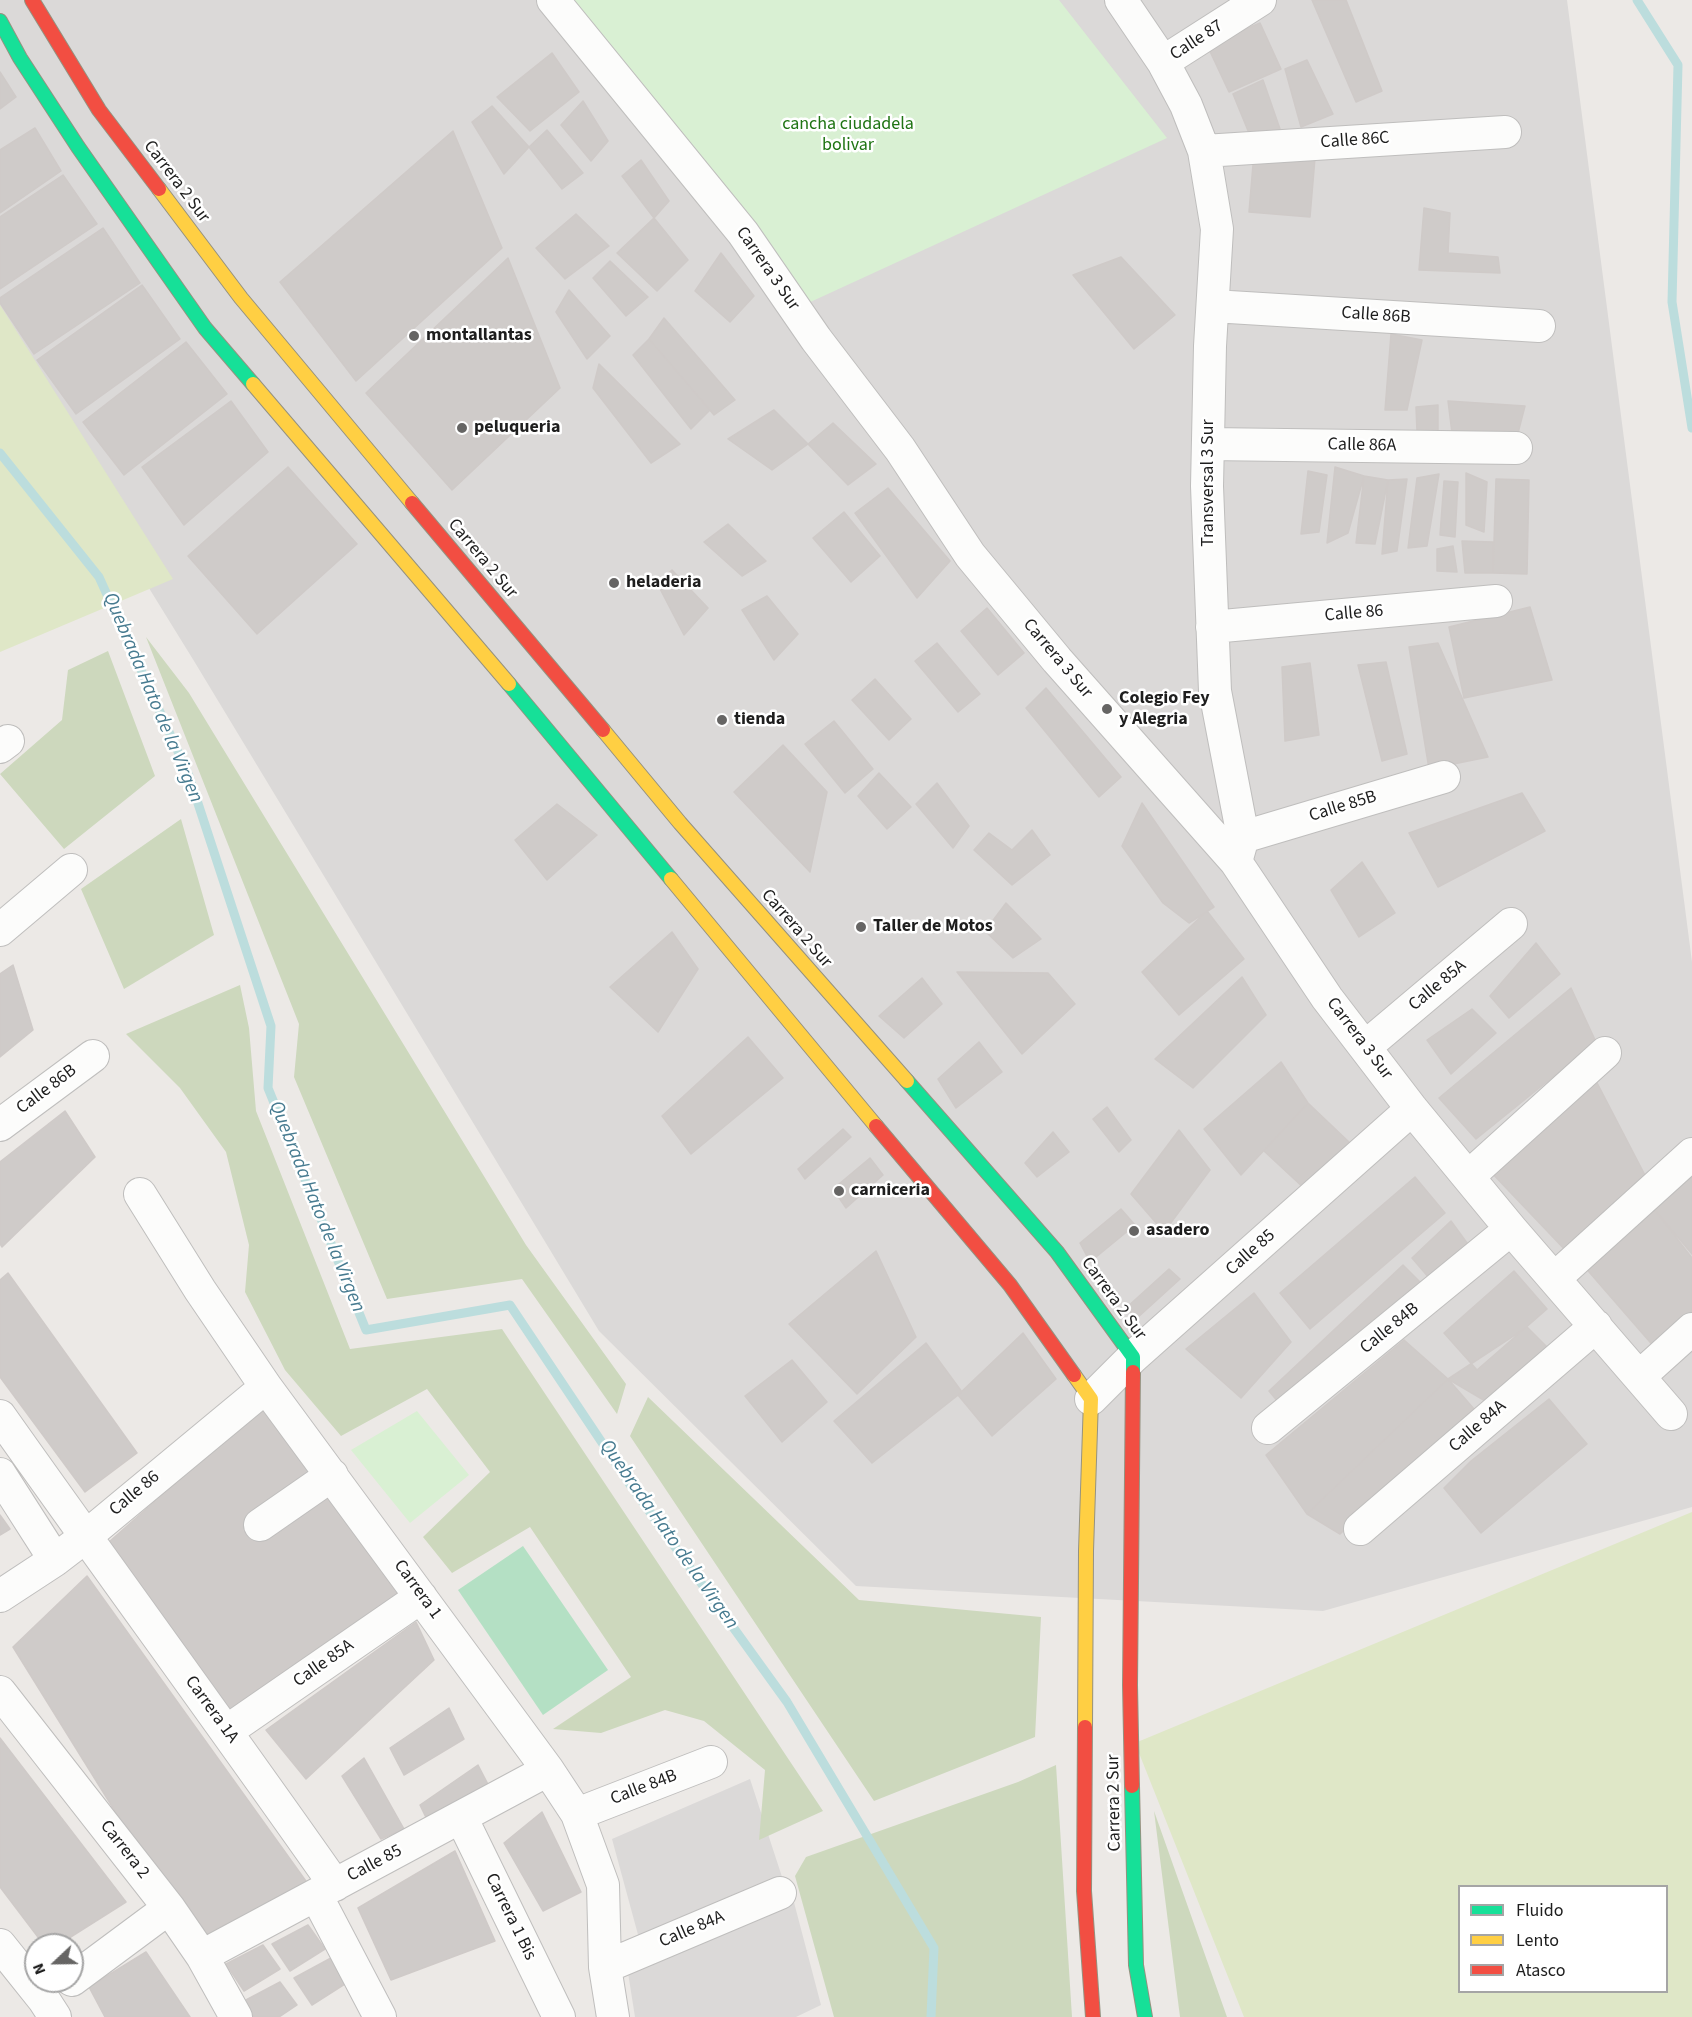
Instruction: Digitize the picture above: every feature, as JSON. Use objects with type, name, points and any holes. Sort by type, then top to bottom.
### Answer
[{"type":"street","name":"Carrera 2 Sur","points":[[32,0],[99,110],[199,251],[241,298],[628,767],[1057,1252],[1133,1357],[1130,1685],[1136,1965],[1145,2017]]},
{"type":"street","name":"Carrera 3 Sur","points":[[553,0],[743,233],[816,339],[900,449],[970,555],[1057,660],[1240,850],[1327,998],[1412,1109],[1671,1414]]},
{"type":"street","name":"Transversal 3 Sur","points":[[1121,0],[1163,62],[1186,105],[1204,151],[1217,229],[1210,346],[1207,486],[1212,627],[1215,691],[1240,850]]},
{"type":"street","name":"Calle 87","points":[[1163,62],[1260,0]]},
{"type":"street","points":[[0,21],[20,58],[78,147],[172,271],[220,345],[604,789],[736,959],[1010,1285],[1091,1399]]},
{"type":"street","name":"Calle 86C","points":[[1204,151],[1505,132]]},
{"type":"street","name":"Calle 86B","points":[[1213,306],[1539,326]]},
{"type":"street","name":"Calle 86A","points":[[1208,444],[1516,448]]},
{"type":"street","name":"Calle 86","points":[[1212,627],[1496,601]]},
{"type":"street","name":"Calle 85B","points":[[1240,850],[1444,777]]},
{"type":"street","points":[[0,930],[71,870]]},
{"type":"street","name":"Calle 85A","points":[[1365,1047],[1511,924]]},
{"type":"street","points":[[1469,1176],[1605,1053]]},
{"type":"street","name":"Calle 86B","points":[[0,1125],[93,1056]]},
{"type":"street","name":"Calle 85","points":[[1091,1399],[1133,1357],[1412,1109]]},
{"type":"street","points":[[1555,1278],[1692,1154]]},
{"type":"street","name":"Carrera 1","points":[[140,1194],[200,1290],[267,1387],[548,1770],[577,1814],[603,1885],[605,1967],[613,2017]]},
{"type":"street","name":"Calle 84B","points":[[1268,1428],[1512,1229]]},
{"type":"street","name":"Calle 84A","points":[[1360,1529],[1596,1326]]},
{"type":"street","points":[[1640,1376],[1692,1329]]},
{"type":"street","name":"Calle 86","points":[[0,1596],[85,1537],[267,1387]]},
{"type":"street","name":"Carrera 2 Sur","points":[[1091,1399],[1086,1551],[1084,1891],[1093,2017]]},
{"type":"street","points":[[0,1416],[85,1537]]},
{"type":"street","points":[[0,1474],[55,1560]]},
{"type":"street","points":[[260,1525],[332,1475]]},
{"type":"street","name":"Carrera 1A","points":[[85,1537],[227,1731],[326,1890],[380,2017]]},
{"type":"street","name":"Calle 85A","points":[[227,1731],[421,1597]]},
{"type":"street","name":"Carrera 2","points":[[0,1692],[169,1908],[202,1956],[236,2017]]},
{"type":"street","name":"Calle 84B","points":[[577,1814],[711,1762]]},
{"type":"street","name":"Calle 85","points":[[202,1956],[548,1770]]},
{"type":"street","name":"Carrera 1 Bis","points":[[461,1817],[559,2017]]},
{"type":"street","name":"Calle 84A","points":[[605,1967],[780,1893]]},
{"type":"street","points":[[84,1970],[169,1908]]},
{"type":"street","points":[[6,1965],[50,2009],[62,1993]]},
{"type":"shaded area","points":[[0,0],[1567,0],[1692,962],[1692,1507],[1323,1611],[856,1586],[599,1331],[194,661],[0,347]]},
{"type":"shaded area","points":[[750,1779],[784,1883],[640,1942],[612,1839]]},
{"type":"shaded area","points":[[791,1891],[821,2005],[796,2017],[635,2017],[626,1960]]},
{"type":"green space","name":"cancha ciudadela bolivar","points":[[562,0],[1059,0],[1167,138],[806,304]]},
{"type":"green space","points":[[0,305],[173,579],[0,652]]},
{"type":"green space","points":[[146,637],[189,693],[526,1245],[626,1384],[617,1414],[522,1279],[387,1299],[294,1077],[299,1024]]},
{"type":"green space","points":[[108,651],[155,776],[64,849],[0,774],[62,720],[68,670]]},
{"type":"green space","points":[[181,819],[214,935],[124,989],[81,889]]},
{"type":"green space","points":[[240,985],[249,1028],[256,1111],[350,1349],[502,1329],[823,1811],[759,1840],[765,1770],[704,1721],[665,1710],[601,1733],[553,1729],[631,1677],[530,1527],[452,1573],[423,1537],[490,1472],[427,1389],[341,1436],[285,1370],[245,1292],[249,1245],[226,1152],[180,1088],[126,1034]]},
{"type":"green space","points":[[648,1397],[859,1600],[1041,1617],[1035,1737],[874,1801],[630,1436]]},
{"type":"green space","points":[[417,1411],[469,1475],[410,1523],[351,1450]]},
{"type":"green space","points":[[1692,1512],[1692,2017],[1244,2017],[1135,1743]]},
{"type":"green space","points":[[523,1546],[608,1670],[543,1715],[458,1590]]},
{"type":"green space","points":[[1056,1765],[1072,2017],[834,2017],[795,1876],[806,1857],[1018,1782]]},
{"type":"green space","points":[[1154,1811],[1227,2017],[1180,2017]]},
{"type":"building","points":[[1312,0],[1346,0],[1382,91],[1356,102]]},
{"type":"building","points":[[1260,23],[1281,69],[1229,92],[1207,45]]},
{"type":"building","points":[[552,53],[579,92],[530,131],[497,97]]},
{"type":"building","points":[[1307,60],[1333,114],[1301,127],[1285,69]]},
{"type":"building","points":[[0,72],[16,97],[0,109]]},
{"type":"building","points":[[1263,80],[1280,129],[1251,138],[1233,94]]},
{"type":"building","points":[[583,101],[608,141],[591,161],[561,125]]},
{"type":"building","points":[[492,106],[529,147],[504,174],[472,122]]},
{"type":"building","points":[[35,128],[61,171],[0,213],[0,150]]},
{"type":"building","points":[[547,130],[583,173],[562,189],[529,147]]},
{"type":"building","points":[[453,131],[502,248],[356,381],[280,282]]},
{"type":"building","points":[[1254,153],[1315,158],[1310,217],[1249,212]]},
{"type":"building","points":[[641,160],[669,201],[654,218],[622,176]]},
{"type":"building","points":[[63,175],[97,224],[0,289],[0,217]]},
{"type":"building","points":[[1424,208],[1450,213],[1448,253],[1498,257],[1500,273],[1419,270]]},
{"type":"building","points":[[576,214],[609,246],[565,279],[536,248]]},
{"type":"building","points":[[654,218],[688,260],[657,291],[617,253]]},
{"type":"building","points":[[103,228],[140,283],[34,354],[0,303],[0,298]]},
{"type":"building","points":[[721,253],[754,296],[730,322],[695,291]]},
{"type":"building","points":[[1121,257],[1175,315],[1134,349],[1073,275]]},
{"type":"building","points":[[508,258],[560,388],[452,490],[366,393]]},
{"type":"building","points":[[610,261],[648,297],[626,316],[593,278]]},
{"type":"building","points":[[142,285],[180,339],[76,414],[37,360]]},
{"type":"building","points":[[569,290],[610,336],[587,359],[556,312]]},
{"type":"building","points":[[664,318],[735,400],[714,415],[649,339]]},
{"type":"building","points":[[1391,334],[1422,340],[1407,410],[1385,410]]},
{"type":"building","points":[[649,339],[710,410],[691,429],[633,355]]},
{"type":"building","points":[[186,342],[227,394],[124,475],[83,422]]},
{"type":"building","points":[[599,364],[680,444],[651,463],[593,388]]},
{"type":"building","points":[[231,401],[268,452],[184,525],[142,467]]},
{"type":"building","points":[[1448,401],[1525,406],[1518,433],[1452,433]]},
{"type":"building","points":[[1438,405],[1438,431],[1417,432],[1416,407]]},
{"type":"building","points":[[774,410],[808,444],[772,470],[728,439]]},
{"type":"building","points":[[833,423],[876,464],[848,485],[808,444]]},
{"type":"building","points":[[288,467],[357,544],[257,634],[188,556]]},
{"type":"building","points":[[1335,467],[1364,476],[1348,533],[1327,543]]},
{"type":"building","points":[[1308,471],[1327,475],[1319,532],[1301,534]]},
{"type":"building","points":[[1466,473],[1487,482],[1484,532],[1466,525]]},
{"type":"building","points":[[1439,474],[1427,546],[1408,548],[1417,478]]},
{"type":"building","points":[[1364,476],[1388,480],[1375,544],[1356,543]]},
{"type":"building","points":[[1407,479],[1397,551],[1382,554],[1388,480]]},
{"type":"building","points":[[1496,479],[1529,480],[1527,574],[1493,573]]},
{"type":"building","points":[[1444,481],[1458,482],[1455,537],[1440,535]]},
{"type":"building","points":[[888,488],[950,561],[917,598],[855,513]]},
{"type":"building","points":[[844,512],[880,556],[851,582],[813,538]]},
{"type":"building","points":[[728,524],[766,561],[742,576],[704,542]]},
{"type":"building","points":[[1462,541],[1493,542],[1493,573],[1465,573]]},
{"type":"building","points":[[1453,546],[1457,572],[1437,571],[1437,549]]},
{"type":"building","points":[[672,570],[708,608],[684,635],[657,583]]},
{"type":"building","points":[[767,596],[798,634],[774,660],[742,610]]},
{"type":"building","points":[[1530,607],[1552,680],[1464,698],[1449,627]]},
{"type":"building","points":[[987,608],[1024,653],[998,675],[961,631]]},
{"type":"building","points":[[937,643],[980,694],[958,712],[915,661]]},
{"type":"building","points":[[1438,643],[1488,757],[1429,769],[1409,647]]},
{"type":"building","points":[[1386,662],[1407,754],[1382,761],[1358,665]]},
{"type":"building","points":[[1310,663],[1319,735],[1285,741],[1282,667]]},
{"type":"building","points":[[875,679],[911,719],[889,740],[852,700]]},
{"type":"building","points":[[1046,688],[1121,777],[1099,797],[1026,708]]},
{"type":"building","points":[[834,721],[873,769],[845,793],[805,744]]},
{"type":"building","points":[[783,745],[827,792],[810,872],[734,792]]},
{"type":"building","points":[[879,773],[911,807],[887,829],[858,796]]},
{"type":"building","points":[[937,783],[969,826],[953,848],[916,804]]},
{"type":"building","points":[[1522,793],[1545,831],[1438,887],[1409,833]]},
{"type":"building","points":[[1142,803],[1214,907],[1189,923],[1163,903],[1122,846]]},
{"type":"building","points":[[557,804],[597,835],[547,880],[515,840]]},
{"type":"building","points":[[1032,830],[1050,855],[1012,885],[974,850],[989,833],[1012,850]]},
{"type":"building","points":[[1362,862],[1395,913],[1359,937],[1331,890]]},
{"type":"building","points":[[1006,903],[1041,939],[1013,958],[985,931]]},
{"type":"building","points":[[1207,911],[1244,959],[1179,1015],[1142,972]]},
{"type":"building","points":[[672,932],[698,969],[658,1032],[610,987]]},
{"type":"building","points":[[1536,943],[1560,974],[1509,1018],[1490,996]]},
{"type":"building","points":[[13,965],[33,1030],[0,1057],[0,974]]},
{"type":"building","points":[[957,972],[1048,973],[1075,1004],[1022,1054]]},
{"type":"building","points":[[1242,977],[1266,1015],[1193,1088],[1155,1059]]},
{"type":"building","points":[[922,978],[942,1004],[904,1038],[879,1016]]},
{"type":"building","points":[[1571,988],[1596,1042],[1476,1139],[1439,1098]]},
{"type":"building","points":[[1472,1009],[1496,1033],[1451,1074],[1427,1040]]},
{"type":"building","points":[[748,1037],[783,1078],[691,1154],[662,1116]]},
{"type":"building","points":[[979,1042],[1002,1072],[956,1108],[938,1079]]},
{"type":"building","points":[[1281,1062],[1308,1103],[1241,1175],[1204,1129]]},
{"type":"building","points":[[1594,1077],[1648,1181],[1569,1254],[1489,1170]]},
{"type":"building","points":[[1308,1103],[1350,1143],[1306,1190],[1264,1151]]},
{"type":"building","points":[[1107,1107],[1131,1140],[1119,1152],[1093,1119]]},
{"type":"building","points":[[65,1111],[95,1157],[2,1247],[0,1244],[0,1162]]},
{"type":"building","points":[[843,1129],[851,1137],[805,1179],[798,1169]]},
{"type":"building","points":[[1179,1130],[1210,1170],[1164,1232],[1131,1194]]},
{"type":"building","points":[[1053,1132],[1069,1152],[1037,1177],[1025,1163]]},
{"type":"building","points":[[870,1158],[883,1175],[846,1208],[833,1189]]},
{"type":"building","points":[[1415,1177],[1445,1213],[1310,1329],[1280,1293]]},
{"type":"building","points":[[1692,1177],[1692,1254],[1650,1204]]},
{"type":"building","points":[[1650,1204],[1692,1258],[1692,1316],[1656,1349],[1583,1265]]},
{"type":"building","points":[[1121,1209],[1135,1225],[1090,1262],[1080,1243]]},
{"type":"building","points":[[1451,1221],[1470,1247],[1455,1262],[1448,1258],[1430,1279],[1412,1258]]},
{"type":"building","points":[[876,1251],[916,1337],[857,1394],[789,1324]]},
{"type":"building","points":[[1403,1265],[1422,1284],[1284,1409],[1269,1391]]},
{"type":"building","points":[[1169,1269],[1180,1279],[1136,1319],[1126,1308]]},
{"type":"building","points":[[1514,1271],[1547,1309],[1477,1370],[1444,1333]]},
{"type":"building","points":[[8,1273],[137,1453],[85,1492],[0,1377],[0,1280]]},
{"type":"building","points":[[1254,1293],[1291,1342],[1241,1398],[1186,1349]]},
{"type":"building","points":[[1527,1327],[1550,1350],[1487,1402],[1448,1379]]},
{"type":"building","points":[[1023,1333],[1056,1379],[992,1436],[958,1395]]},
{"type":"building","points":[[1404,1340],[1448,1379],[1307,1514],[1266,1455]]},
{"type":"building","points":[[926,1343],[962,1392],[872,1463],[834,1421]]},
{"type":"building","points":[[792,1360],[827,1402],[782,1442],[745,1396]]},
{"type":"building","points":[[1448,1379],[1474,1409],[1340,1534],[1307,1514]]},
{"type":"building","points":[[1549,1399],[1587,1444],[1481,1533],[1444,1488],[1471,1461]]},
{"type":"building","points":[[267,1402],[320,1474],[245,1527],[254,1540],[332,1490],[407,1587],[232,1713],[109,1542]]},
{"type":"building","points":[[0,1515],[10,1529],[0,1535]]},
{"type":"building","points":[[87,1576],[308,1884],[195,1940],[13,1647]]},
{"type":"building","points":[[416,1622],[434,1660],[306,1779],[266,1730]]},
{"type":"building","points":[[449,1708],[464,1739],[404,1775],[390,1748]]},
{"type":"building","points":[[0,1738],[126,1902],[77,1933],[35,1933],[0,1887]]},
{"type":"building","points":[[364,1758],[404,1829],[381,1839],[342,1776]]},
{"type":"building","points":[[478,1765],[493,1794],[432,1830],[420,1805]]},
{"type":"building","points":[[542,1812],[581,1892],[543,1911],[504,1843]]},
{"type":"building","points":[[455,1851],[495,1941],[391,1980],[358,1908]]},
{"type":"building","points":[[308,1925],[325,1949],[290,1971],[272,1944]]},
{"type":"building","points":[[263,1945],[280,1969],[244,1991],[226,1964]]},
{"type":"building","points":[[146,1952],[190,2017],[105,2017],[89,1987]]},
{"type":"building","points":[[331,1958],[348,1982],[312,2005],[294,1978]]},
{"type":"building","points":[[280,1982],[297,2005],[279,2017],[254,2017],[244,2001]]},
{"type":"waterway","points":[[1637,0],[1678,65],[1672,302],[1692,428]]},
{"type":"waterway","name":"Quebrada Hato de la Virgen","points":[[0,453],[99,577],[189,776],[271,1026],[268,1088],[366,1330],[510,1305],[629,1483],[787,1702],[934,1948],[931,2017]]},
{"type":"traffic: fast","points":[[0,21],[20,58],[78,147],[205,328],[253,384]]},
{"type":"traffic: fast","points":[[509,684],[671,879]]},
{"type":"traffic: fast","points":[[907,1081],[1057,1252],[1133,1357],[1133,1372]]},
{"type":"traffic: fast","points":[[1132,1786],[1136,1965],[1145,2017]]},
{"type":"traffic: slow","points":[[159,189],[241,298],[412,503]]},
{"type":"traffic: slow","points":[[253,384],[509,684]]},
{"type":"traffic: slow","points":[[603,730],[680,823],[907,1081]]},
{"type":"traffic: slow","points":[[671,879],[876,1126]]},
{"type":"traffic: slow","points":[[1074,1375],[1091,1399],[1086,1551],[1085,1727]]},
{"type":"traffic: jam","points":[[32,0],[99,110],[159,189]]},
{"type":"traffic: jam","points":[[412,503],[603,730]]},
{"type":"traffic: jam","points":[[876,1126],[1010,1285],[1074,1375]]},
{"type":"traffic: jam","points":[[1132,1786],[1130,1685],[1133,1372]]},
{"type":"traffic: jam","points":[[1085,1727],[1084,1891],[1093,2017]]},
{"type":"place","name":"montallantas","points":[[414,336]]},
{"type":"place","name":"peluqueria","points":[[462,428]]},
{"type":"place","name":"heladeria","points":[[614,583]]},
{"type":"place","name":"Colegio Fey y Alegria","points":[[1107,709]]},
{"type":"place","name":"tienda","points":[[722,720]]},
{"type":"place","name":"Taller de Motos","points":[[861,927]]},
{"type":"place","name":"carniceria","points":[[839,1191]]},
{"type":"place","name":"asadero","points":[[1134,1231]]}]
